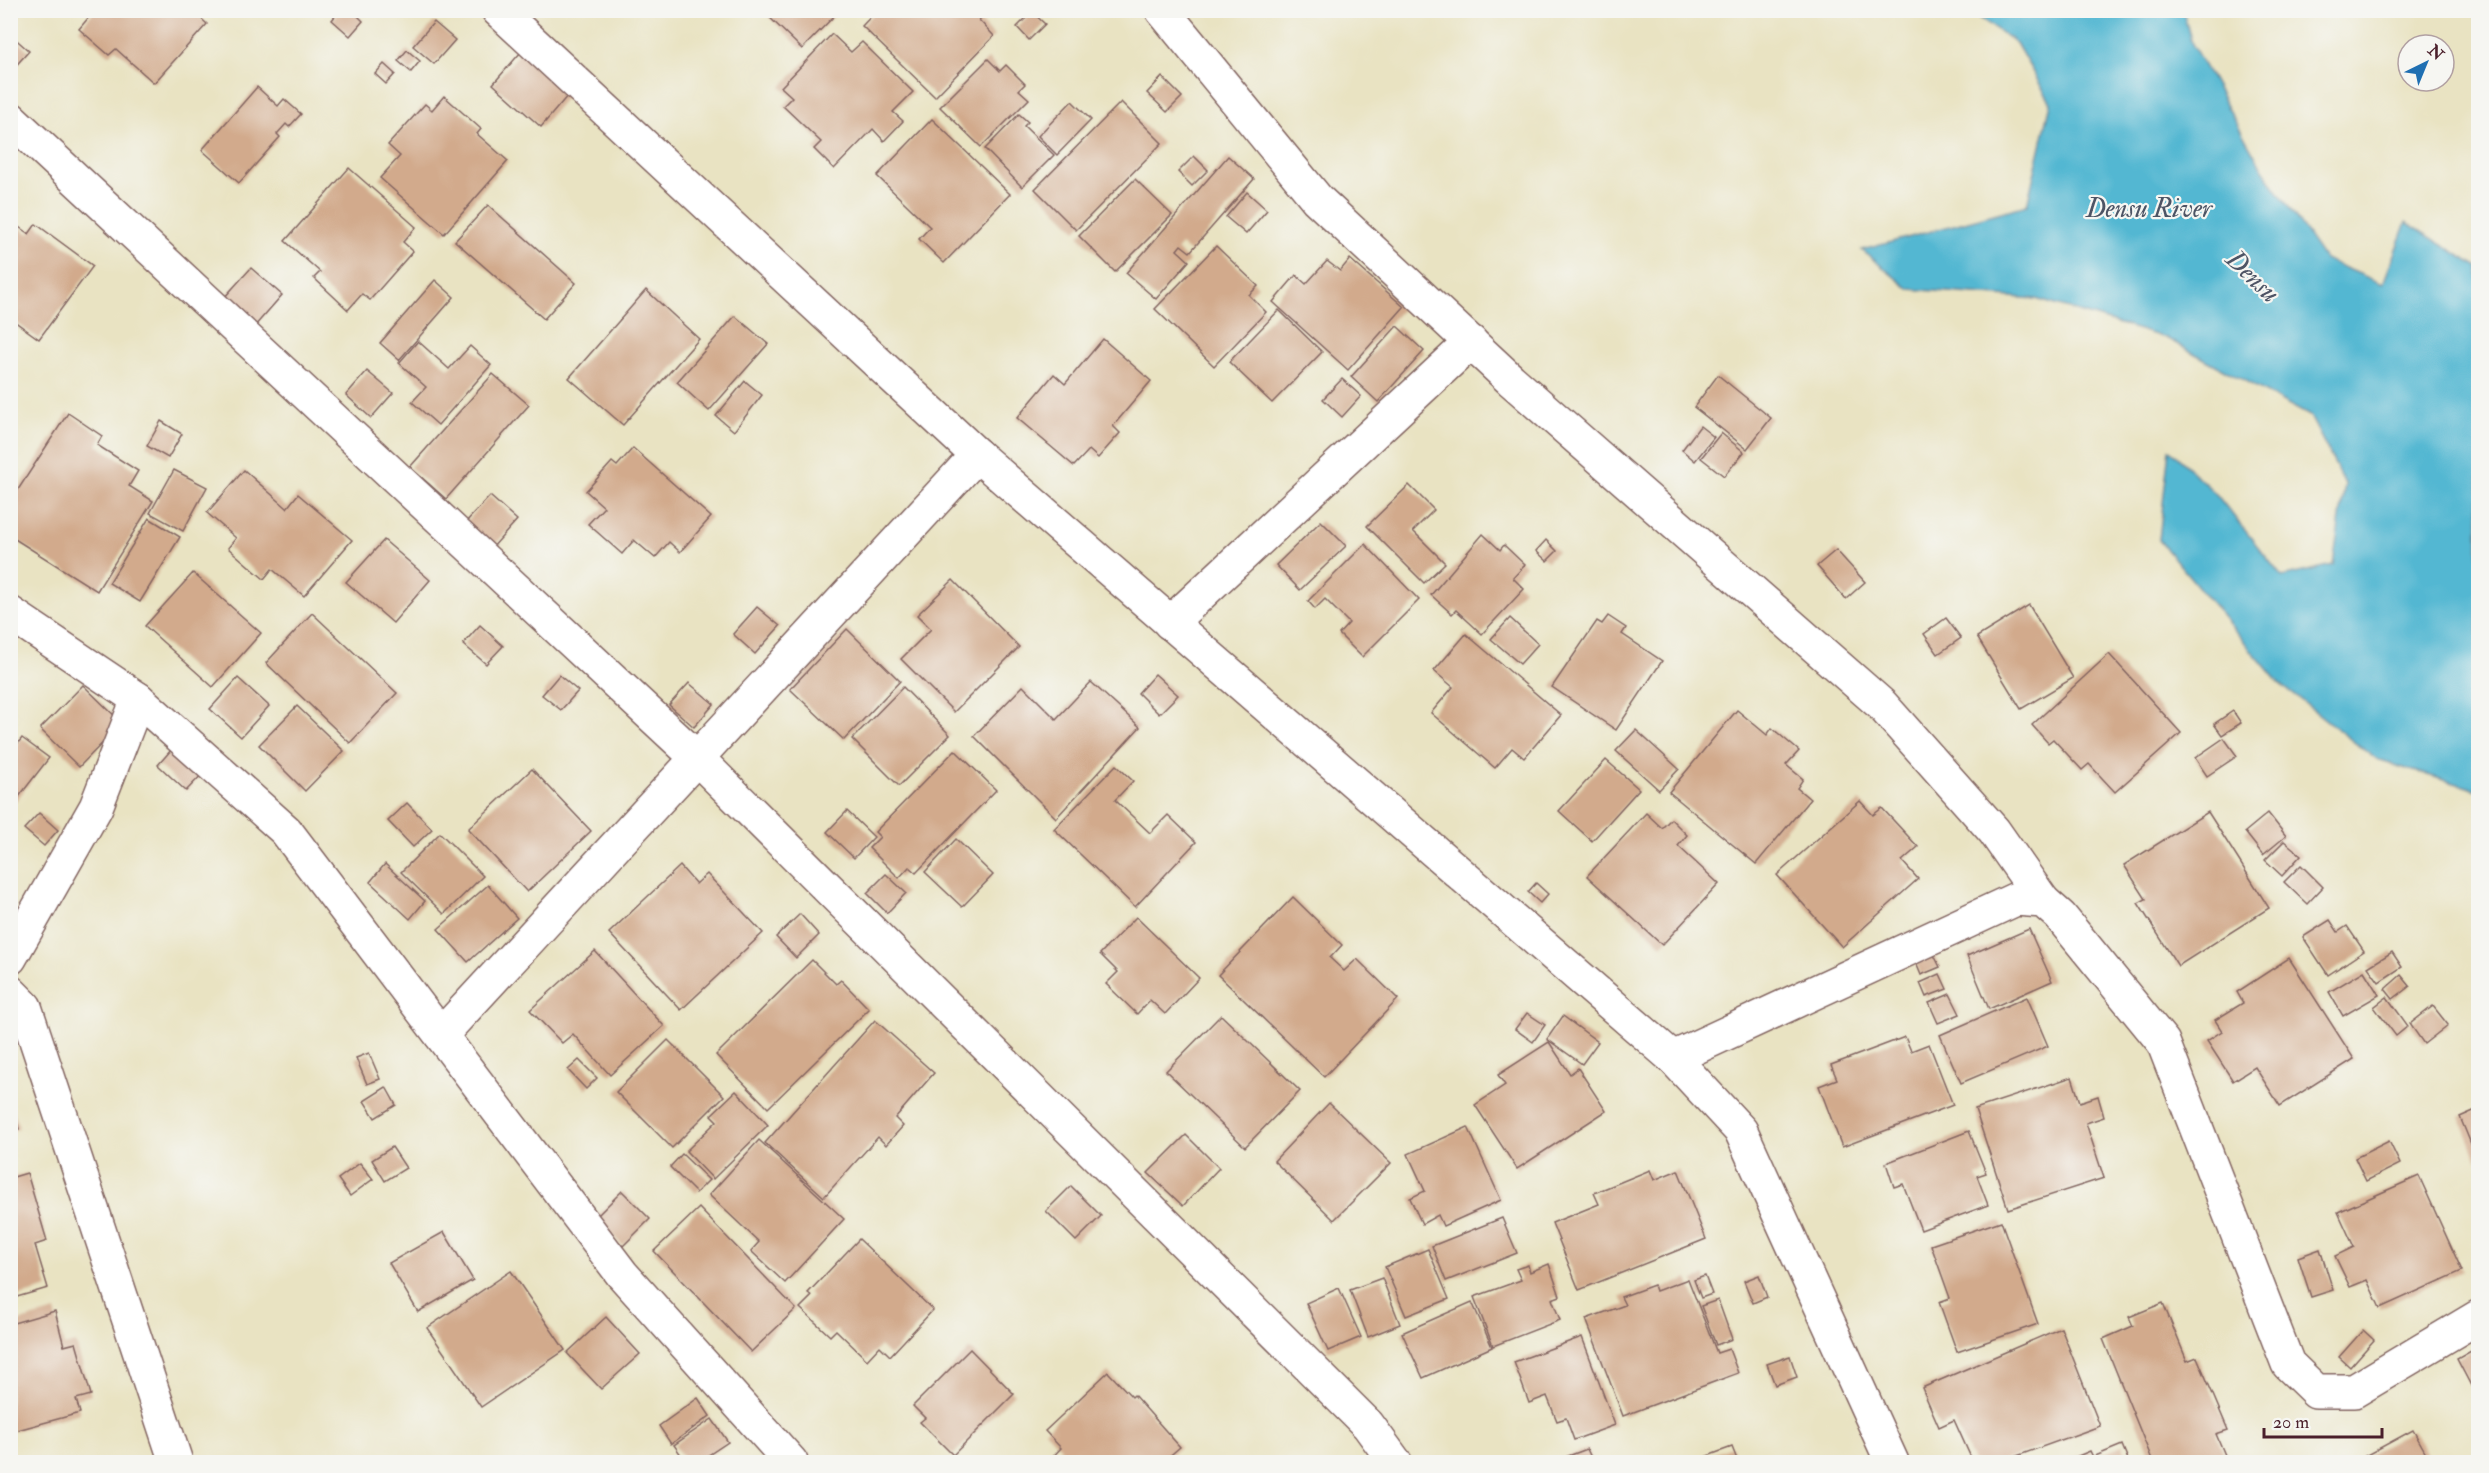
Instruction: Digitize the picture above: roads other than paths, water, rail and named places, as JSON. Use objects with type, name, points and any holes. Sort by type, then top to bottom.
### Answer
[{"type":"street","points":[[498,10],[976,455],[1673,1058],[1741,1131],[1892,1462]]},
{"type":"street","points":[[1162,10],[1317,199],[1471,342],[1882,705],[1994,831],[2043,901],[2060,916],[2163,1042],[2288,1364],[2316,1391],[2354,1391],[2478,1317]]},
{"type":"street","points":[[10,118],[696,757],[1368,1425],[1395,1462]]},
{"type":"street","points":[[1170,623],[1471,342]]},
{"type":"street","points":[[441,1035],[976,455]]},
{"type":"street","points":[[10,613],[138,699],[286,831],[622,1274],[791,1462]]},
{"type":"street","points":[[10,958],[96,807],[138,699]]},
{"type":"street","points":[[1673,1058],[2016,898],[2043,901]]},
{"type":"street","points":[[10,992],[25,1007],[176,1462]]},
{"type":"water","name":"Densu River","points":[[1970,11],[2183,11],[2192,44],[2262,168],[2324,259],[2383,284],[2406,222],[2478,267],[2478,790],[2377,760],[2279,683],[2159,540],[2169,449],[2216,494],[2282,577],[2333,565],[2345,484],[2310,416],[2166,338],[2036,299],[1909,289],[1862,250],[2027,205],[2051,103],[2016,43]]},
{"type":"water label","name":"Densu","points":[[2253,276]]}]
